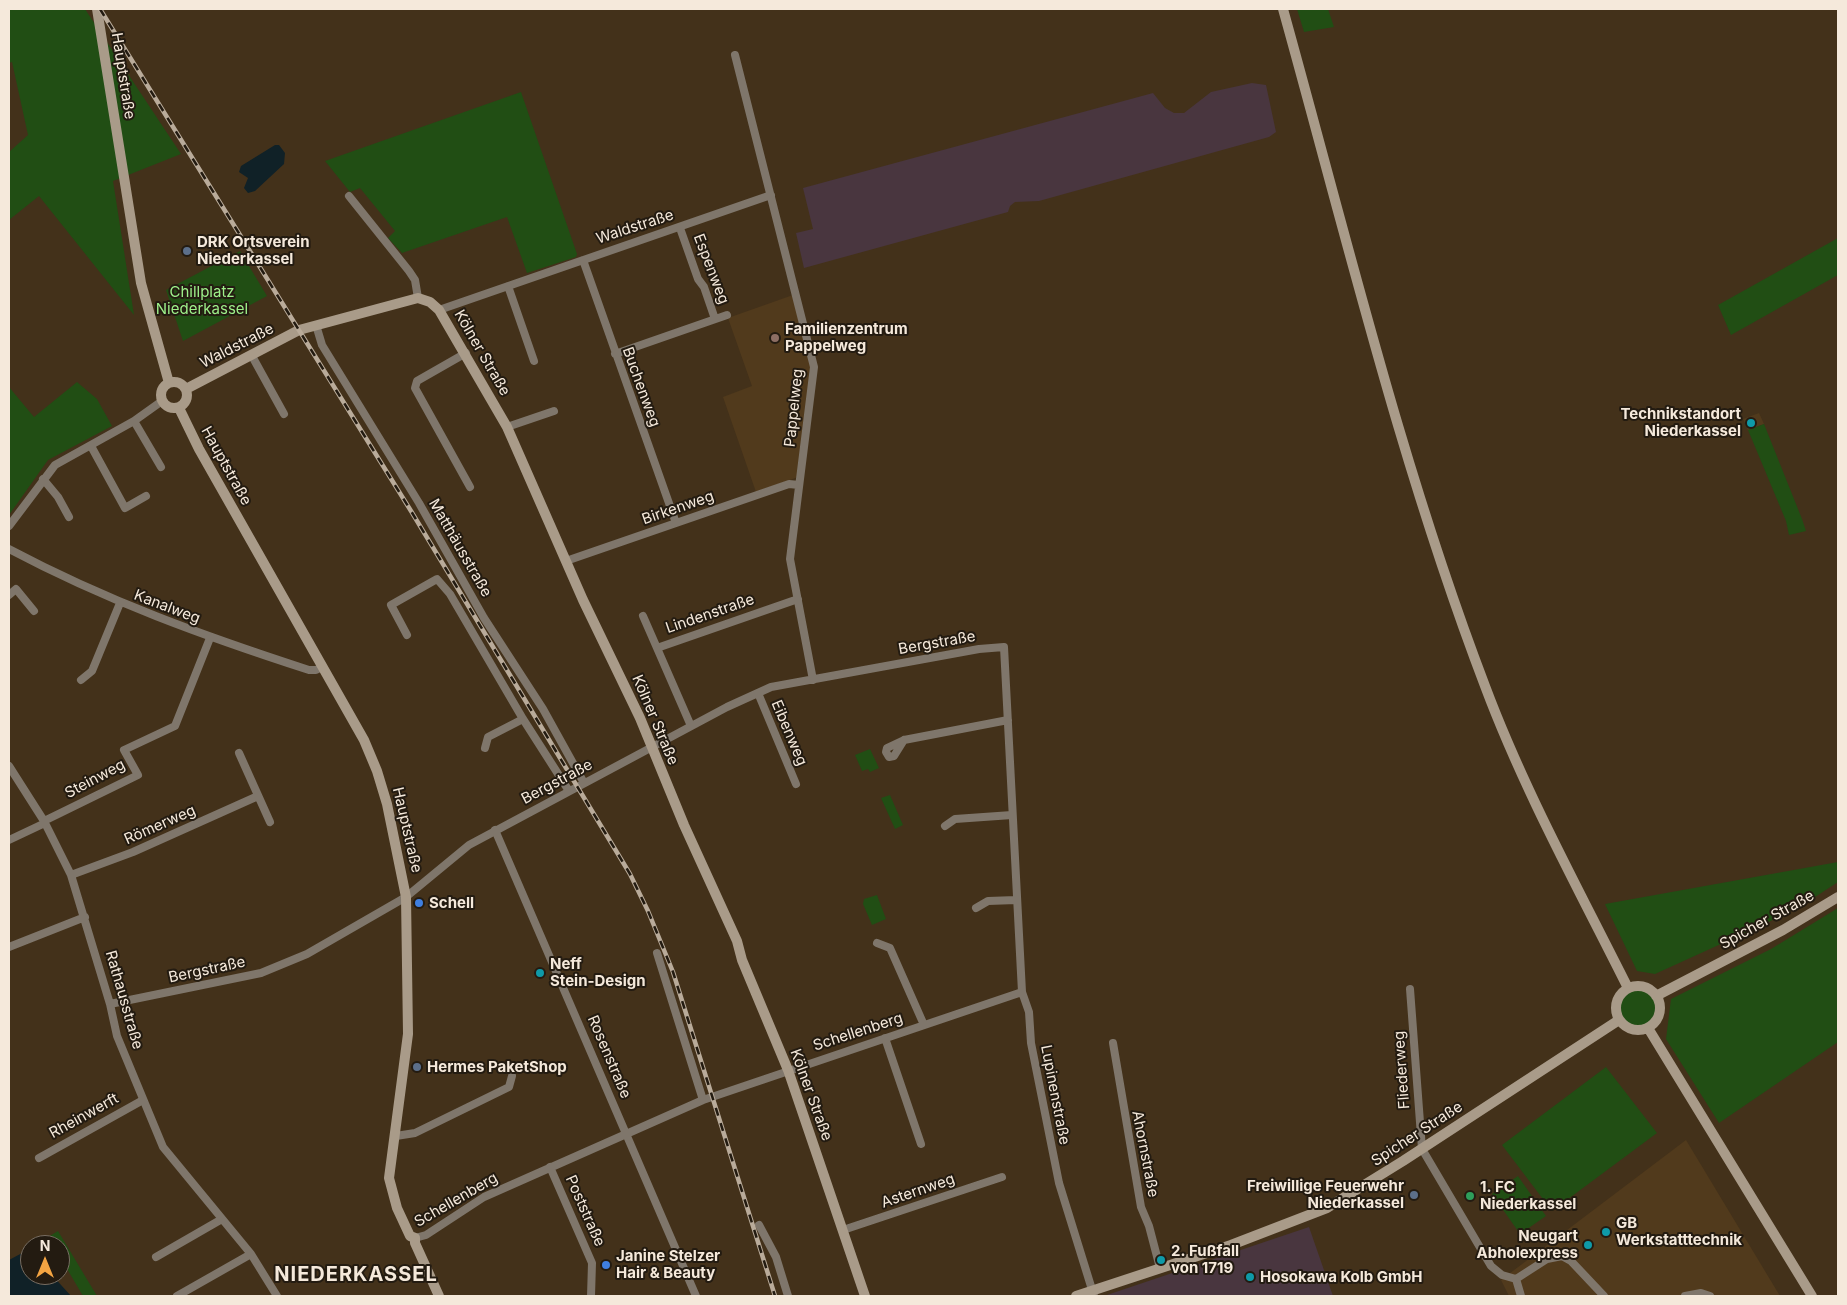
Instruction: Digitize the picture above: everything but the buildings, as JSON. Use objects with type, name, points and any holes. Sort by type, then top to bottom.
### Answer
[{"type":"street","name":"Hauptstraße","points":[[97,9],[141,283],[169,383]]},
{"type":"street","points":[[1283,9],[1390,394],[1437,549],[1472,653],[1516,760],[1564,866],[1628,988]]},
{"type":"street","name":"Pappelweg","points":[[735,55],[814,367],[790,559],[813,680]]},
{"type":"street","name":"Waldstraße","points":[[439,310],[771,195]]},
{"type":"street","points":[[349,196],[409,271],[415,280],[418,298]]},
{"type":"street","name":"Espenweg","points":[[680,228],[698,279],[704,286],[715,319]]},
{"type":"street","name":"Buchenweg","points":[[583,260],[676,523]]},
{"type":"street","points":[[508,286],[534,361]]},
{"type":"street","name":"Waldstraße","points":[[186,389],[299,330],[418,298]]},
{"type":"street","name":"Kölner Straße","points":[[418,298],[430,302],[439,310],[466,353],[507,427],[566,561],[640,718],[737,941],[742,960],[788,1070],[865,1296]]},
{"type":"street","points":[[615,354],[727,315]]},
{"type":"street","name":"Matthäusstraße","points":[[316,325],[322,345],[419,503],[484,618],[543,709],[584,783]]},
{"type":"street","points":[[466,353],[417,381],[415,388],[470,487]]},
{"type":"street","points":[[252,356],[284,414]]},
{"type":"street","points":[[178,382],[186,389],[186,402],[179,408],[169,408],[162,401],[161,391],[169,383],[178,382]]},
{"type":"street","points":[[9,526],[55,465],[134,421],[162,401]]},
{"type":"street","name":"Hauptstraße","points":[[179,408],[199,449],[364,740],[377,771],[387,804],[406,896],[408,1034],[389,1178],[392,1197],[408,1232],[415,1238],[415,1243],[439,1296]]},
{"type":"street","points":[[507,427],[554,411]]},
{"type":"street","points":[[134,421],[161,467]]},
{"type":"street","points":[[90,446],[125,508],[146,496]]},
{"type":"street","points":[[43,479],[58,496],[70,517]]},
{"type":"street","name":"Birkenweg","points":[[566,561],[789,484],[800,485]]},
{"type":"street","name":"Kanalweg","points":[[9,549],[58,575],[120,603],[210,638],[309,670],[316,670],[322,667]]},
{"type":"street","points":[[407,635],[391,605],[437,579],[450,594],[523,718],[569,791]]},
{"type":"street","points":[[9,595],[16,589],[34,611]]},
{"type":"street","name":"Lindenstraße","points":[[691,726],[656,648],[798,598]]},
{"type":"street","points":[[81,680],[92,671],[120,603]]},
{"type":"street","points":[[643,616],[656,648]]},
{"type":"street","name":"Steinweg","points":[[45,822],[138,775],[124,750],[175,726],[210,638]]},
{"type":"street","name":"Bergstraße","points":[[110,1004],[262,973],[307,954],[406,896],[469,845],[691,726],[771,687],[979,649],[1004,647],[1005,684]]},
{"type":"street","name":"Lupinenstraße","points":[[1005,684],[1022,992],[1029,1012],[1030,1043],[1059,1183],[1093,1294]]},
{"type":"street","name":"Eibenweg","points":[[758,693],[796,784]]},
{"type":"street","points":[[485,748],[488,737],[523,718]]},
{"type":"street","points":[[904,740],[1008,720]]},
{"type":"street","points":[[239,753],[270,822]]},
{"type":"street","name":"Rathausstraße","points":[[9,766],[45,822],[71,875],[110,1004],[117,1036],[163,1147],[251,1254],[278,1296]]},
{"type":"street","name":"Römerweg","points":[[71,875],[133,852],[258,796]]},
{"type":"street","points":[[945,826],[955,819],[1012,815]]},
{"type":"street","points":[[9,840],[45,822]]},
{"type":"street","name":"Rosenstraße","points":[[496,830],[696,1296]]},
{"type":"street","name":"Spicher Straße","points":[[1656,996],[1783,930],[1838,897]]},
{"type":"street","points":[[976,908],[988,901],[1016,900]]},
{"type":"street","points":[[9,947],[85,917]]},
{"type":"street","points":[[876,943],[890,948],[924,1025]]},
{"type":"street","points":[[657,953],[703,1100]]},
{"type":"street","points":[[1634,986],[1646,987],[1656,996],[1660,1010],[1658,1017],[1648,1028],[1642,1030],[1629,1028],[1619,1020],[1616,1013],[1618,999],[1628,988],[1634,986]]},
{"type":"street","name":"Fliederweg","points":[[1410,989],[1422,1149]]},
{"type":"street","name":"Schellenberg","points":[[415,1238],[426,1235],[484,1197],[703,1100],[1022,992]]},
{"type":"street","name":"Spicher Straße","points":[[1076,1296],[1093,1294],[1160,1268],[1313,1215],[1346,1197],[1422,1149],[1619,1020]]},
{"type":"street","points":[[1648,1028],[1812,1296]]},
{"type":"street","points":[[885,1038],[921,1144]]},
{"type":"street","name":"Ahornstraße","points":[[1113,1043],[1127,1136],[1141,1207],[1149,1226],[1160,1268]]},
{"type":"street","points":[[396,1136],[415,1133],[509,1087],[512,1076]]},
{"type":"street","name":"Rheinwerft","points":[[39,1158],[143,1100]]},
{"type":"street","points":[[1422,1149],[1491,1266],[1502,1275],[1516,1279],[1547,1260],[1562,1256],[1571,1261],[1604,1296]]},
{"type":"street","name":"Poststraße","points":[[550,1167],[592,1263],[591,1296]]},
{"type":"street","name":"Asternweg","points":[[843,1230],[1002,1177]]},
{"type":"street","points":[[156,1257],[222,1220]]},
{"type":"street","points":[[759,1224],[776,1257],[788,1296]]},
{"type":"street","points":[[177,1296],[251,1254]]},
{"type":"street","points":[[1516,1279],[1521,1296]]},
{"type":"street","points":[[1686,1296],[1701,1293],[1710,1296]]},
{"type":"shaded area","points":[[1252,83],[1266,85],[1276,132],[1269,137],[1039,201],[1015,202],[1010,206],[1008,212],[804,268],[796,233],[813,229],[803,188],[1153,93],[1165,108],[1174,113],[1184,113],[1211,92]]},
{"type":"shaded area","points":[[275,145],[279,145],[285,153],[284,164],[255,191],[248,193],[244,188],[248,178],[239,172],[241,166]]},
{"type":"shaded area","points":[[793,295],[812,367],[798,477],[756,492],[723,397],[752,386],[728,318]]},
{"type":"shaded area","points":[[1759,413],[1764,424],[1748,430],[1743,419]]},
{"type":"shaded area","points":[[1686,1140],[1780,1296],[1509,1296],[1501,1280]]},
{"type":"shaded area","points":[[1309,1227],[1333,1296],[1104,1296]]},
{"type":"shaded area","points":[[20,1254],[20,1285],[61,1285],[71,1296],[9,1296],[9,1260]]},
{"type":"green space","points":[[9,9],[85,9],[181,154],[113,181],[134,315],[39,196],[9,220],[9,152],[28,135],[12,62],[9,63]]},
{"type":"green space","points":[[1297,9],[1328,9],[1334,27],[1304,32]]},
{"type":"green space","points":[[521,92],[577,254],[576,257],[527,273],[507,217],[402,253],[388,238],[395,231],[360,188],[350,192],[325,161]]},
{"type":"green space","points":[[1838,238],[1838,275],[1731,335],[1718,305]]},
{"type":"green space","name":"Chillplatz Niederkassel","points":[[240,251],[267,296],[183,341],[166,290]]},
{"type":"green space","points":[[77,382],[97,399],[112,426],[48,460],[9,515],[9,387],[34,417]]},
{"type":"green space","points":[[1764,424],[1806,531],[1789,535],[1786,521],[1748,430]]},
{"type":"green space","points":[[870,749],[879,768],[870,772],[868,769],[862,771],[855,755]]},
{"type":"green space","points":[[890,795],[903,825],[895,829],[881,798]]},
{"type":"green space","points":[[1838,862],[1838,882],[1812,899],[1767,923],[1655,974],[1637,971],[1605,904]]},
{"type":"green space","points":[[877,895],[886,919],[872,925],[863,904],[864,899]]},
{"type":"green space","points":[[1838,908],[1838,1042],[1719,1123],[1666,1039],[1671,999],[1771,949]]},
{"type":"green space","points":[[1638,990],[1650,996],[1656,1008],[1650,1020],[1638,1026],[1626,1020],[1620,1008],[1626,996]]},
{"type":"green space","points":[[1606,1067],[1657,1133],[1552,1211],[1502,1145]]},
{"type":"green space","points":[[1518,1176],[1546,1216],[1520,1234],[1492,1194]]},
{"type":"green space","points":[[58,1231],[60,1235],[51,1235]]},
{"type":"green space","points":[[70,1251],[97,1296],[83,1296],[70,1274]]},
{"type":"railway","points":[[100,9],[411,511],[630,874],[648,911],[673,972],[775,1296]]},
{"type":"place","name":"DRK Ortsverein Niederkassel","points":[[187,251]]},
{"type":"place","name":"Familienzentrum Pappelweg","points":[[775,338]]},
{"type":"place","name":"Technikstandort Niederkassel","points":[[1751,423]]},
{"type":"place","name":"Schell","points":[[419,903]]},
{"type":"place","name":"Neff Stein-Design","points":[[540,973]]},
{"type":"place","name":"Hermes PaketShop","points":[[417,1067]]},
{"type":"place","name":"Freiwillige Feuerwehr Niederkassel","points":[[1414,1195]]},
{"type":"place","name":"1. FC Niederkassel","points":[[1470,1196]]},
{"type":"place","name":"GB Werkstatttechnik","points":[[1606,1232]]},
{"type":"place","name":"Neugart Abholexpress","points":[[1588,1245]]},
{"type":"place","name":"2. Fußfall von 1719","points":[[1161,1260]]},
{"type":"place","name":"Janine Stelzer Hair & Beauty","points":[[606,1265]]},
{"type":"place","name":"Hosokawa Kolb GmbH","points":[[1250,1277]]},
{"type":"district","name":"NIEDERKASSEL","points":[[356,1275]]}]
